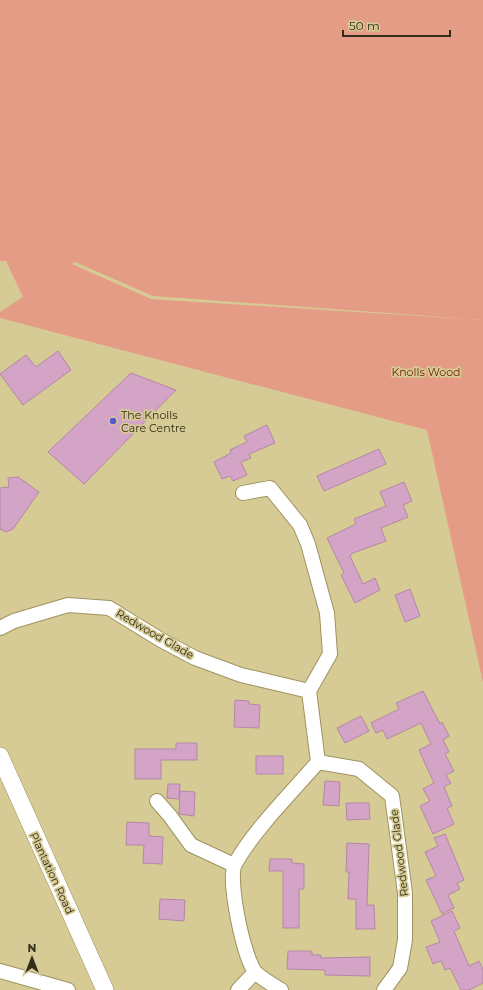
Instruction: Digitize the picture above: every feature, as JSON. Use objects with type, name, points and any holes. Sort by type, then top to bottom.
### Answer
[{"type":"street","points":[[243,493],[270,488],[300,525],[308,544],[327,613],[330,654],[309,691],[318,762],[256,835],[234,865],[234,894],[239,930],[255,972],[281,990]]},
{"type":"street","name":"Redwood Glade","points":[[0,628],[14,621],[68,605],[108,608],[161,640],[195,658],[241,675],[309,691]]},
{"type":"street","name":"Plantation Road","points":[[0,756],[106,990]]},
{"type":"street","name":"Redwood Glade","points":[[318,762],[358,769],[392,796],[405,893],[405,940],[400,968],[384,990]]},
{"type":"street","points":[[157,802],[170,816],[191,845],[234,865]]},
{"type":"street","points":[[0,971],[68,990]]},
{"type":"street","points":[[238,990],[255,972]]},
{"type":"green space","name":"Knolls Wood","points":[[0,0],[483,0],[483,320],[483,682],[427,430],[0,318],[0,312],[23,297],[6,261],[0,261]],"holes":[[[75,262],[153,296],[483,320],[151,299],[72,264]]]},
{"type":"building","points":[[58,351],[71,370],[23,405],[0,374],[26,355],[36,367]]},
{"type":"building","name":"The Knolls Care Centre","points":[[131,373],[176,390],[84,484],[48,452]]},
{"type":"building","points":[[267,425],[275,443],[249,454],[251,458],[241,462],[247,475],[233,481],[230,476],[222,479],[214,462],[231,453],[230,450],[247,442],[244,436]]},
{"type":"building","points":[[379,449],[386,464],[324,491],[317,476]]},
{"type":"building","points":[[18,477],[39,492],[13,529],[6,532],[0,529],[0,488],[9,487],[8,478]]},
{"type":"building","points":[[404,482],[412,501],[403,505],[408,517],[381,528],[386,541],[353,553],[350,556],[363,584],[375,578],[380,590],[355,603],[341,575],[344,573],[327,538],[356,524],[354,519],[386,506],[380,492]]},
{"type":"building","points":[[410,589],[420,616],[405,622],[395,595]]},
{"type":"building","points":[[423,691],[440,724],[442,722],[449,736],[443,740],[449,752],[445,754],[454,771],[446,775],[451,783],[444,787],[452,806],[447,808],[454,824],[433,834],[420,806],[430,801],[423,789],[434,783],[419,750],[431,744],[421,723],[387,739],[383,730],[376,733],[371,723],[399,709],[396,703]]},
{"type":"building","points":[[235,700],[249,701],[249,704],[260,705],[259,728],[234,727]]},
{"type":"building","points":[[361,716],[369,731],[345,743],[337,728]]},
{"type":"building","points":[[176,743],[197,743],[197,760],[161,760],[161,779],[135,779],[135,749],[176,749]]},
{"type":"building","points":[[256,756],[283,756],[283,774],[256,774]]},
{"type":"building","points":[[325,781],[340,782],[339,806],[323,805]]},
{"type":"building","points":[[168,784],[180,784],[179,799],[167,798]]},
{"type":"building","points":[[180,791],[195,792],[194,816],[179,814]]},
{"type":"building","points":[[346,803],[369,803],[370,819],[347,820]]},
{"type":"building","points":[[127,822],[149,823],[149,836],[163,837],[162,864],[143,863],[144,845],[126,845]]},
{"type":"building","points":[[445,834],[464,880],[457,883],[460,889],[448,895],[454,908],[442,914],[426,880],[436,876],[425,852],[438,846],[434,838]]},
{"type":"building","points":[[347,843],[369,844],[367,905],[374,905],[375,929],[356,929],[356,899],[348,899],[349,872],[346,872]]},
{"type":"building","points":[[270,859],[292,859],[292,863],[304,864],[304,889],[299,889],[299,928],[283,928],[283,871],[269,871]]},
{"type":"building","points":[[160,899],[185,900],[184,921],[159,919]]},
{"type":"building","points":[[452,911],[460,928],[454,931],[469,966],[479,961],[483,969],[483,983],[469,990],[461,990],[450,968],[445,970],[441,961],[433,964],[426,947],[440,942],[431,921]]},
{"type":"building","points":[[288,951],[312,951],[312,955],[321,955],[321,958],[370,957],[370,976],[325,975],[325,970],[287,969]]},
{"type":"place","name":"The Knolls Care Centre","points":[[113,421]]}]
